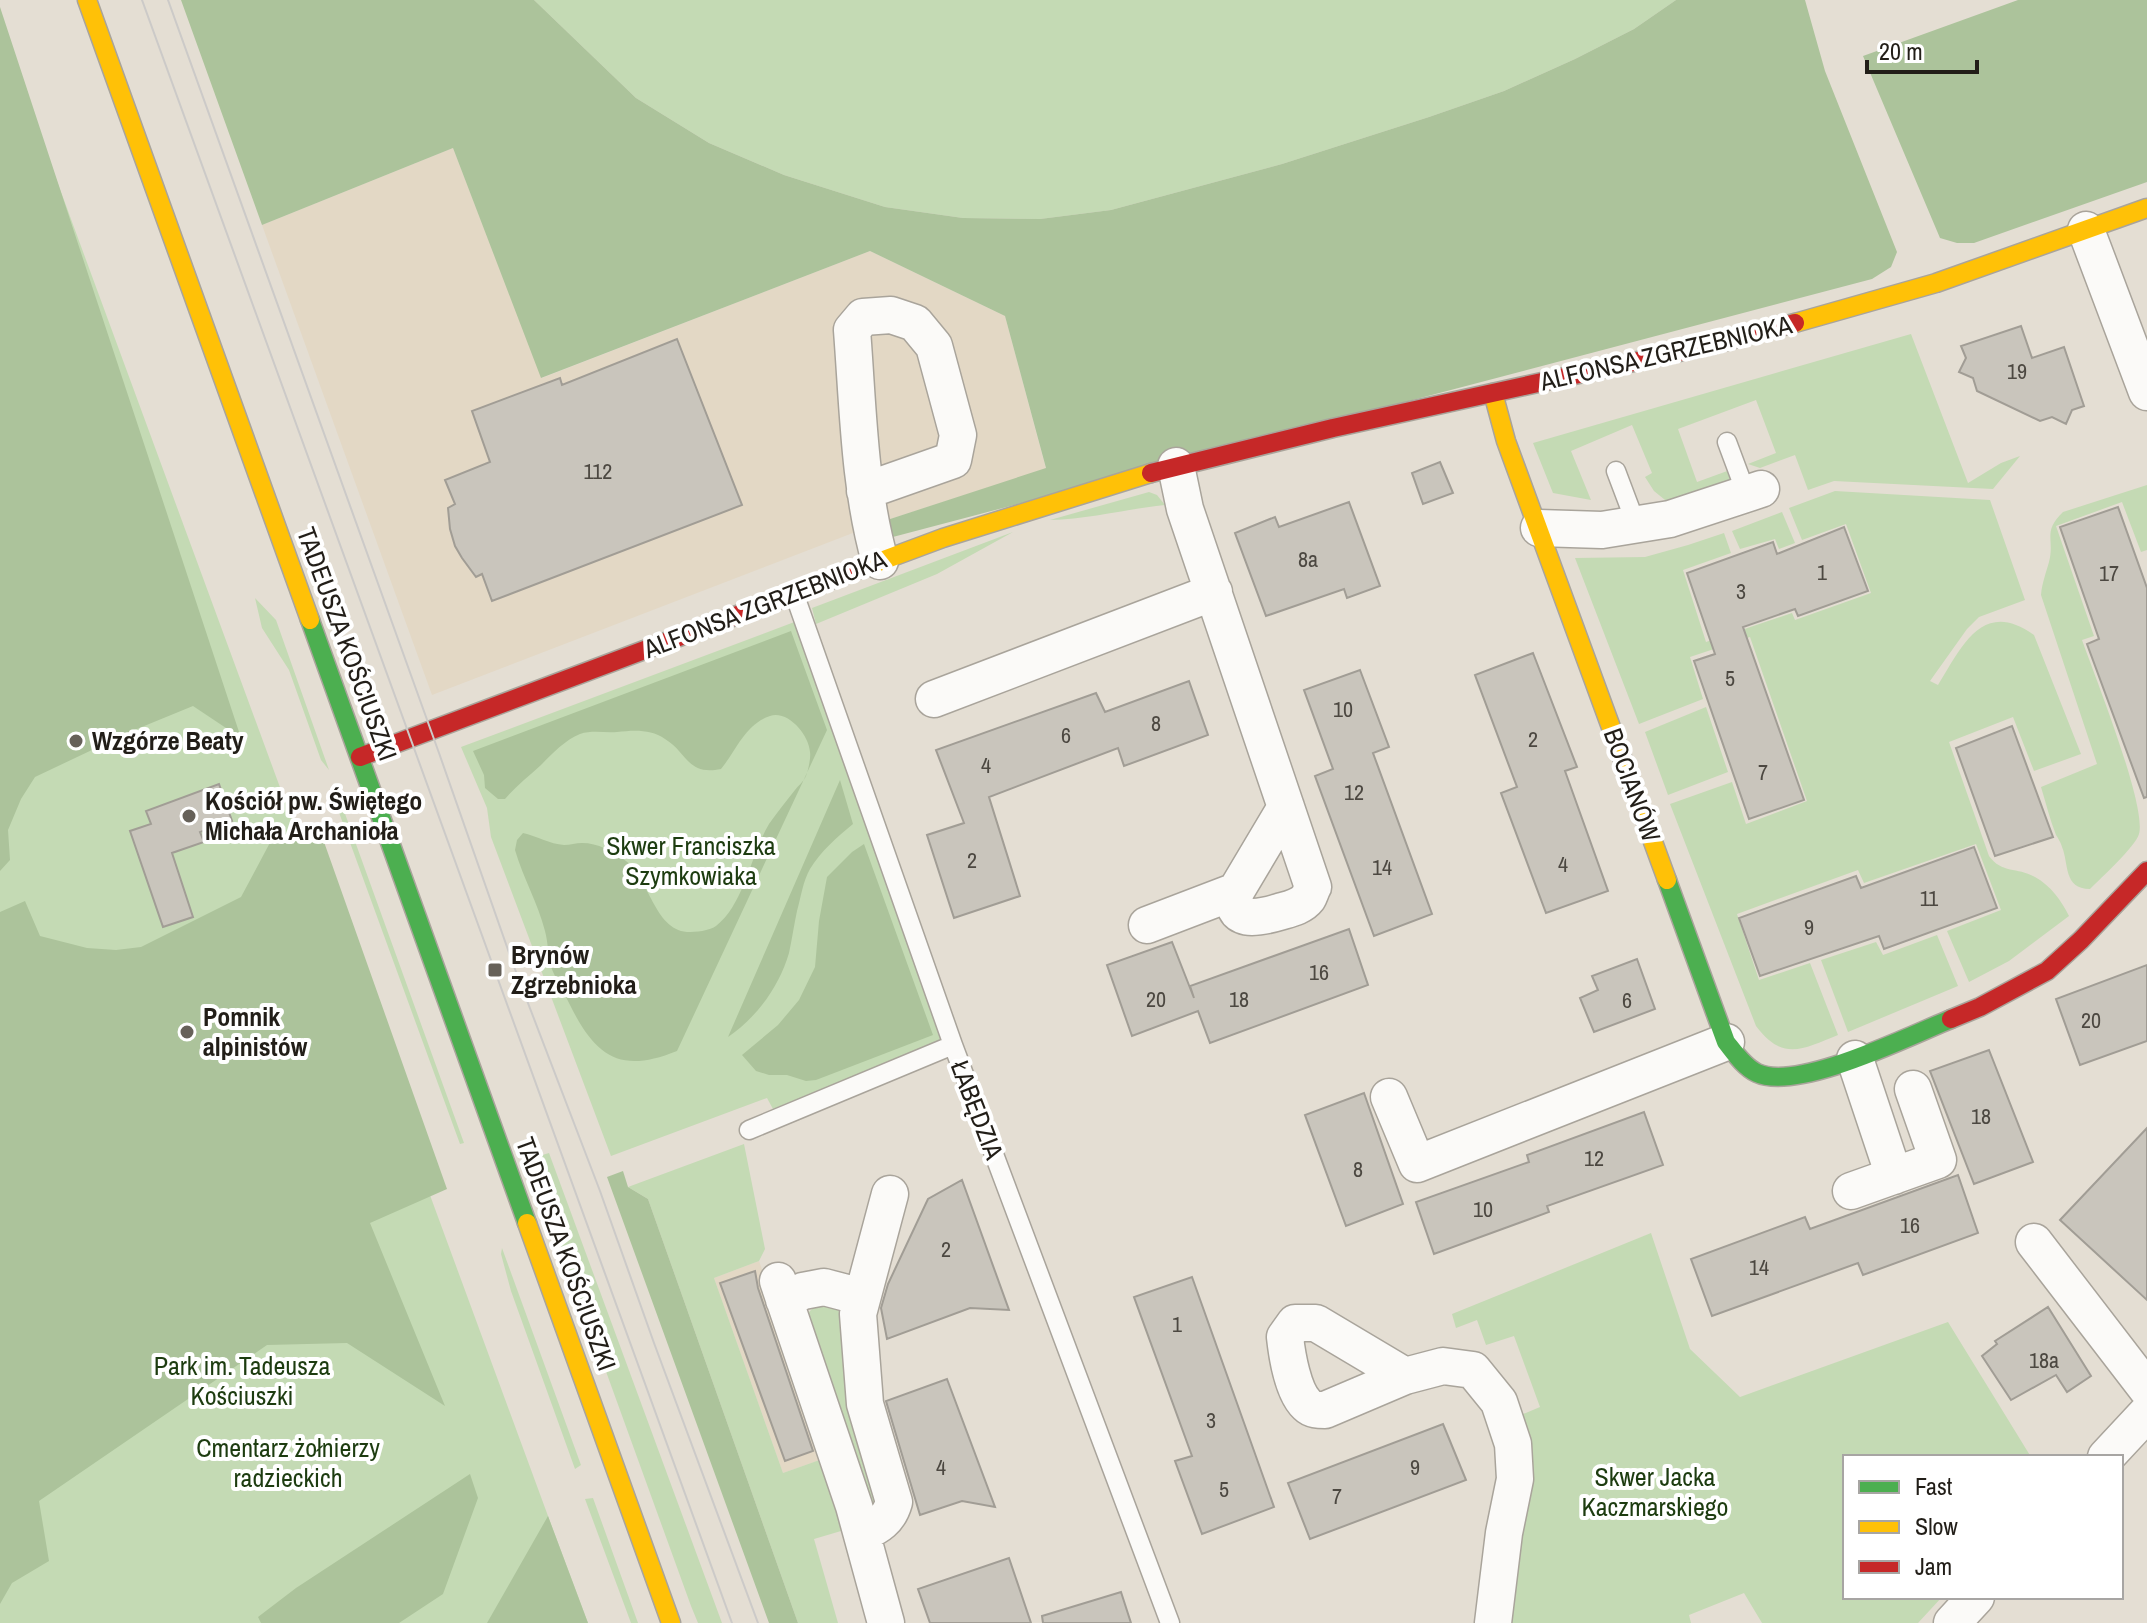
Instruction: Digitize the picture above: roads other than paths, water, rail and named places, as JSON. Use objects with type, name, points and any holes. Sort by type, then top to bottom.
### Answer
[{"type":"street","name":"TADEUSZA KOŚCIUSZKI","points":[[87,0],[671,1623]]},
{"type":"street","name":"ALFONSA ZGRZEBNIOKA","points":[[360,757],[986,524],[1176,466],[1824,316],[1936,283],[2147,208]]},
{"type":"street","points":[[2086,230],[2147,392]]},
{"type":"street","points":[[865,491],[953,460],[958,435],[934,346],[915,323],[891,315],[863,317],[852,330],[865,491],[880,561]]},
{"type":"street","name":"BOCIANÓW","points":[[1493,393],[1506,441],[1726,1042],[1757,1073],[1783,1077],[1805,1075],[1855,1059],[1980,1007],[2047,971],[2147,871]]},
{"type":"street","points":[[1176,466],[1185,509],[1214,592],[1313,887],[1307,899],[1297,906],[1256,919],[1245,917],[1237,910],[1234,901],[1236,891],[1286,807]]},
{"type":"street","points":[[1539,528],[1602,530],[1670,519],[1754,491]]},
{"type":"street","points":[[934,699],[1214,592]]},
{"type":"street","points":[[1147,925],[1236,891]]},
{"type":"street","points":[[1389,1097],[1417,1164],[1726,1042]]},
{"type":"street","points":[[1855,1059],[1894,1176]]},
{"type":"street","points":[[1851,1191],[1938,1160],[1913,1089]]},
{"type":"street","points":[[862,1534],[880,1525],[891,1513],[894,1502],[865,1404],[858,1314],[890,1194]]},
{"type":"street","points":[[2034,1242],[2147,1389]]},
{"type":"street","points":[[862,1297],[824,1287],[803,1291],[781,1290],[854,1506],[886,1623]]},
{"type":"street","points":[[1405,1376],[1443,1366],[1473,1370],[1499,1402],[1513,1444],[1515,1479],[1504,1533],[1493,1623]]},
{"type":"street","points":[[2108,1455],[2147,1413]]},
{"type":"street","points":[[1952,1623],[1974,1599]]},
{"type":"lane","points":[[1727,442],[1754,491]]},
{"type":"lane","points":[[1616,471],[1636,524]]},
{"type":"lane","name":"ŁABĘDZIA","points":[[794,593],[953,1045],[1170,1623]]},
{"type":"lane","points":[[749,1130],[953,1045]]},
{"type":"tram line","points":[[142,0],[732,1623]]},
{"type":"tram line","points":[[168,0],[513,964],[600,1191],[758,1623]]},
{"type":"place","name":"Wzgórze Beaty","points":[[76,741]]},
{"type":"place","name":"Kościół pw. Świętego Michała Archanioła","points":[[189,816]]},
{"type":"place","name":"Brynów Zgrzebnioka","points":[[495,970]]},
{"type":"place","name":"Pomnik alpinistów","points":[[187,1032]]},
{"type":"park label","name":"Skwer Franciszka Szymkowiaka","points":[[691,861]]},
{"type":"park label","name":"Park im. Tadeusza Kościuszki","points":[[242,1381]]},
{"type":"park label","name":"Cmentarz żołnierzy radzieckich","points":[[288,1463]]},
{"type":"park label","name":"Skwer Jacka Kaczmarskiego","points":[[1655,1492]]}]
